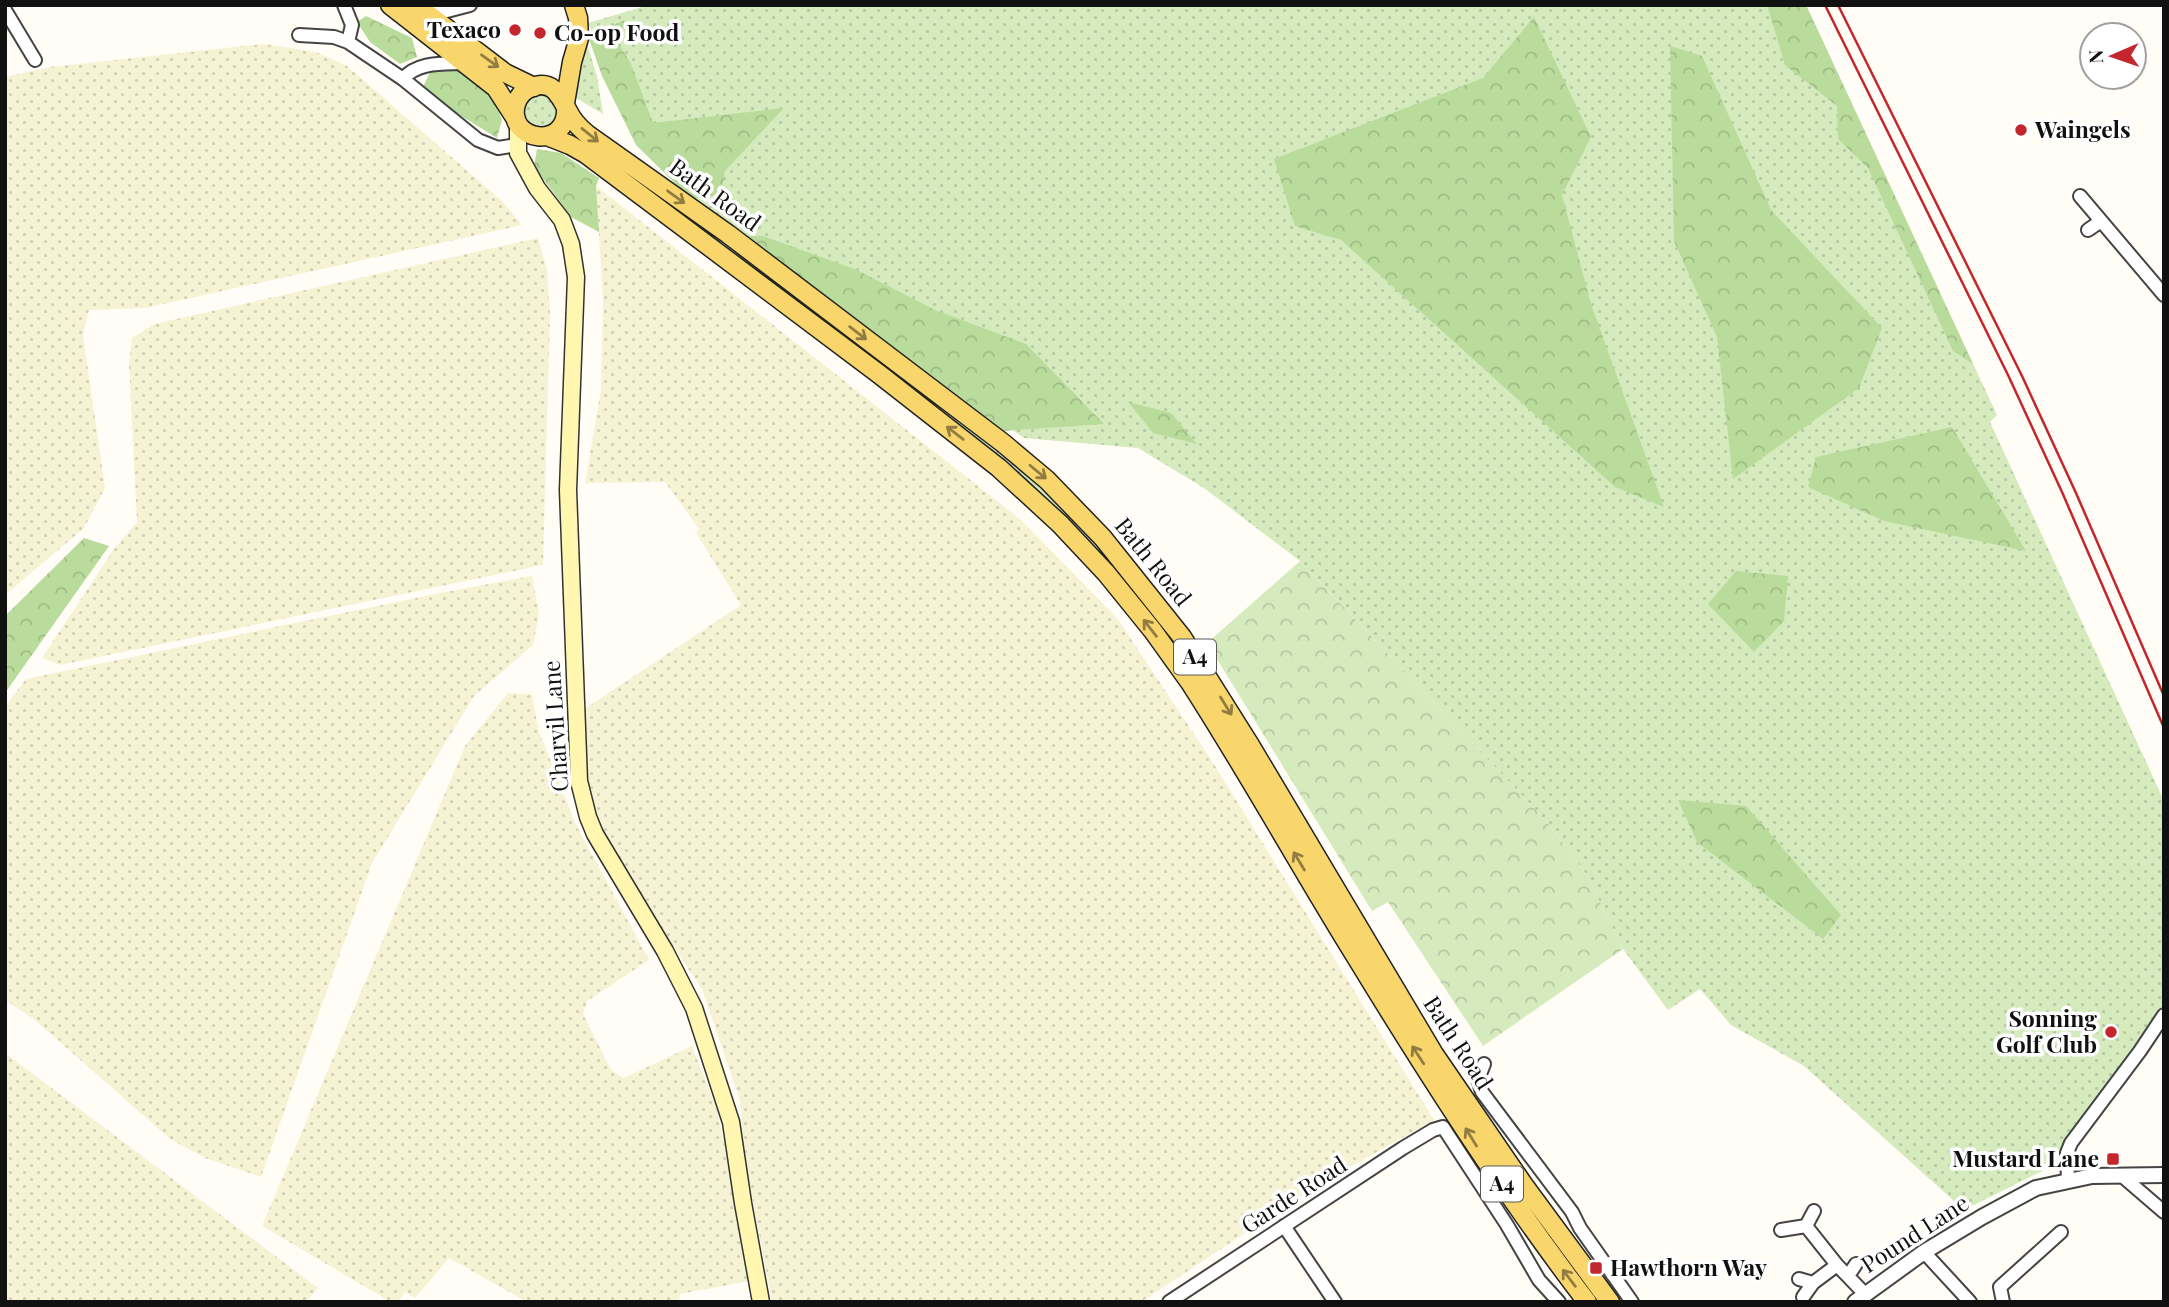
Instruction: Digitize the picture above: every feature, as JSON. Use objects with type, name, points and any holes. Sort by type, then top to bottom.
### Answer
[{"type":"main road","name":"A4","points":[[390,5],[496,88],[517,122]]},
{"type":"main road","points":[[525,166],[530,148],[543,136],[554,133],[565,118],[572,61],[579,38],[574,5]]},
{"type":"main road","name":"A4","points":[[421,9],[506,73],[538,86]]},
{"type":"main road","points":[[517,122],[515,111],[524,92],[538,86],[572,61]]},
{"type":"main road","name":"Bath Road","points":[[538,86],[557,92],[576,124],[587,134],[714,224],[1003,443],[1047,480],[1103,538],[1182,637],[1250,745],[1434,1054],[1500,1152],[1610,1302]]},
{"type":"main road","name":"Bath Road","points":[[517,122],[526,132],[570,145],[586,154],[962,438],[1041,506],[1106,573],[1191,684],[1400,1027],[1550,1255],[1587,1302]]},
{"type":"main road","name":"Charvil Lane","points":[[517,122],[518,153],[537,188],[562,220],[571,244],[576,277],[568,490],[579,781],[595,835],[665,951],[694,1008],[731,1122],[761,1302]]},
{"type":"main road","points":[[1550,1255],[1564,1242]]},
{"type":"street","points":[[344,5],[352,25],[352,36],[348,42]]},
{"type":"street","points":[[421,9],[447,11],[470,5]]},
{"type":"street","points":[[5,10],[35,60]]},
{"type":"street","points":[[299,35],[334,37],[348,42],[403,79],[478,140],[498,148],[517,145]]},
{"type":"street","points":[[403,79],[408,73],[422,67],[464,63]]},
{"type":"street","points":[[2080,196],[2164,295]]},
{"type":"street","points":[[2088,230],[2101,221]]},
{"type":"street","points":[[2068,1180],[2067,1153],[2071,1143],[2164,1016]]},
{"type":"street","points":[[1484,1064],[1478,1079],[1482,1091],[1572,1212],[1580,1228],[1632,1302]]},
{"type":"street","name":"Garde Road","points":[[1169,1302],[1403,1149],[1433,1130],[1443,1127],[1507,1225],[1539,1280],[1559,1302]]},
{"type":"street","points":[[2121,1175],[2164,1212]]},
{"type":"street","name":"Pound Lane","points":[[1860,1298],[1924,1252],[2036,1188],[2092,1176],[2164,1175]]},
{"type":"street","points":[[1806,1226],[1814,1211]]},
{"type":"street","points":[[1284,1226],[1335,1302]]},
{"type":"street","points":[[1781,1230],[1806,1226]]},
{"type":"street","points":[[1806,1226],[1848,1276],[1860,1298]]},
{"type":"street","points":[[1564,1242],[1580,1228]]},
{"type":"street","points":[[2003,1302],[2000,1287],[2061,1232]]},
{"type":"street","points":[[1924,1252],[1970,1302]]},
{"type":"street","points":[[1848,1276],[1856,1264]]},
{"type":"street","points":[[1803,1297],[1813,1283],[1837,1265]]},
{"type":"street","points":[[1799,1279],[1813,1283]]},
{"type":"street","points":[[1188,1290],[1194,1302]]},
{"type":"shaded area","points":[[264,44],[316,52],[347,66],[502,201],[522,225],[145,308],[89,310],[83,335],[105,488],[84,528],[5,595],[5,77],[50,67]]},
{"type":"shaded area","points":[[596,186],[1020,519],[1117,618],[1210,758],[1434,1120],[1316,1186],[1141,1302],[772,1302],[743,1149],[740,1101],[702,989],[605,845],[580,790],[583,710],[741,605],[696,533],[699,529],[665,482],[585,483],[601,390],[603,298]]},
{"type":"shaded area","points":[[538,238],[547,270],[550,314],[543,565],[60,665],[42,658],[114,549],[137,522],[129,363],[132,338],[154,324]]},
{"type":"shaded area","points":[[532,576],[539,614],[533,645],[474,696],[372,863],[261,1177],[205,1158],[170,1139],[35,1020],[5,1000],[5,707],[26,679]]},
{"type":"shaded area","points":[[508,693],[532,694],[538,729],[576,825],[649,960],[587,1001],[583,1014],[611,1070],[624,1078],[692,1046],[716,1107],[755,1280],[680,1294],[679,1302],[527,1302],[449,1258],[415,1298],[405,1292],[398,1302],[391,1302],[262,1226],[465,746]]},
{"type":"shaded area","points":[[5,1053],[318,1288],[306,1302],[5,1302]]},
{"type":"green space","name":"Sonning Golf Club","points":[[649,5],[1806,5],[1997,415],[1990,422],[2164,801],[2164,1004],[2111,1086],[2044,1170],[1964,1210],[1804,1066],[1731,1025],[1700,989],[1668,1010],[1623,949],[1586,874],[1546,821],[1300,561],[1204,488],[1138,448],[1024,438],[699,203],[636,125],[588,23]]},
{"type":"green space","points":[[1767,5],[1806,5],[1973,364],[1953,351],[1868,168],[1838,139],[1837,106],[1785,65]]},
{"type":"green space","points":[[366,16],[412,38],[417,57],[400,64],[370,42],[357,22]]},
{"type":"green space","points":[[1534,17],[1591,137],[1562,195],[1591,304],[1664,507],[1615,487],[1341,240],[1295,226],[1274,159],[1483,78]]},
{"type":"green space","points":[[625,20],[617,41],[631,64],[653,123],[784,108],[725,171],[721,194],[691,199],[636,145],[602,76],[588,36]]},
{"type":"green space","points":[[586,41],[597,76],[603,114],[576,98],[577,79]]},
{"type":"green space","points":[[1670,46],[1702,56],[1771,210],[1882,328],[1859,388],[1733,479],[1717,337],[1674,241]]},
{"type":"green space","points":[[432,68],[457,69],[491,92],[502,120],[497,138],[421,91]]},
{"type":"green space","points":[[544,92],[558,103],[556,122],[546,129],[529,126],[522,116],[526,98]]},
{"type":"green space","points":[[570,127],[1014,459],[1107,552],[1190,659],[1556,1240],[1555,1243],[1551,1244],[1473,1130],[1206,698],[1034,491],[565,135]]},
{"type":"green space","points":[[537,149],[561,153],[599,178],[596,186],[599,232],[571,217],[534,166]]},
{"type":"green space","points":[[740,236],[763,236],[857,270],[935,310],[1026,344],[1104,424],[1003,431]]},
{"type":"green space","points":[[1128,402],[1171,413],[1197,444],[1153,433]]},
{"type":"green space","points":[[1952,427],[2026,551],[1884,521],[1808,487],[1816,457]]},
{"type":"green space","points":[[84,538],[109,546],[5,693],[5,616]]},
{"type":"green space","points":[[1300,561],[1546,821],[1586,874],[1623,949],[1483,1046],[1388,902],[1372,911],[1207,643]]},
{"type":"green space","points":[[1736,571],[1788,576],[1784,621],[1754,652],[1708,604]]},
{"type":"green space","points":[[1678,800],[1746,806],[1841,915],[1823,939],[1697,842]]},
{"type":"railway","points":[[1825,5],[2008,375],[2164,728]]},
{"type":"railway","points":[[1838,5],[2022,376],[2164,696]]},
{"type":"place","name":"Texaco","points":[[515,30]]},
{"type":"place","name":"Co-op Food","points":[[540,33]]},
{"type":"place","name":"Waingels","points":[[2021,130]]},
{"type":"place","name":"Sonning Golf Club","points":[[2111,1032]]},
{"type":"place","name":"Mustard Lane","points":[[2113,1159]]},
{"type":"place","name":"Hawthorn Way","points":[[1596,1268]]}]
